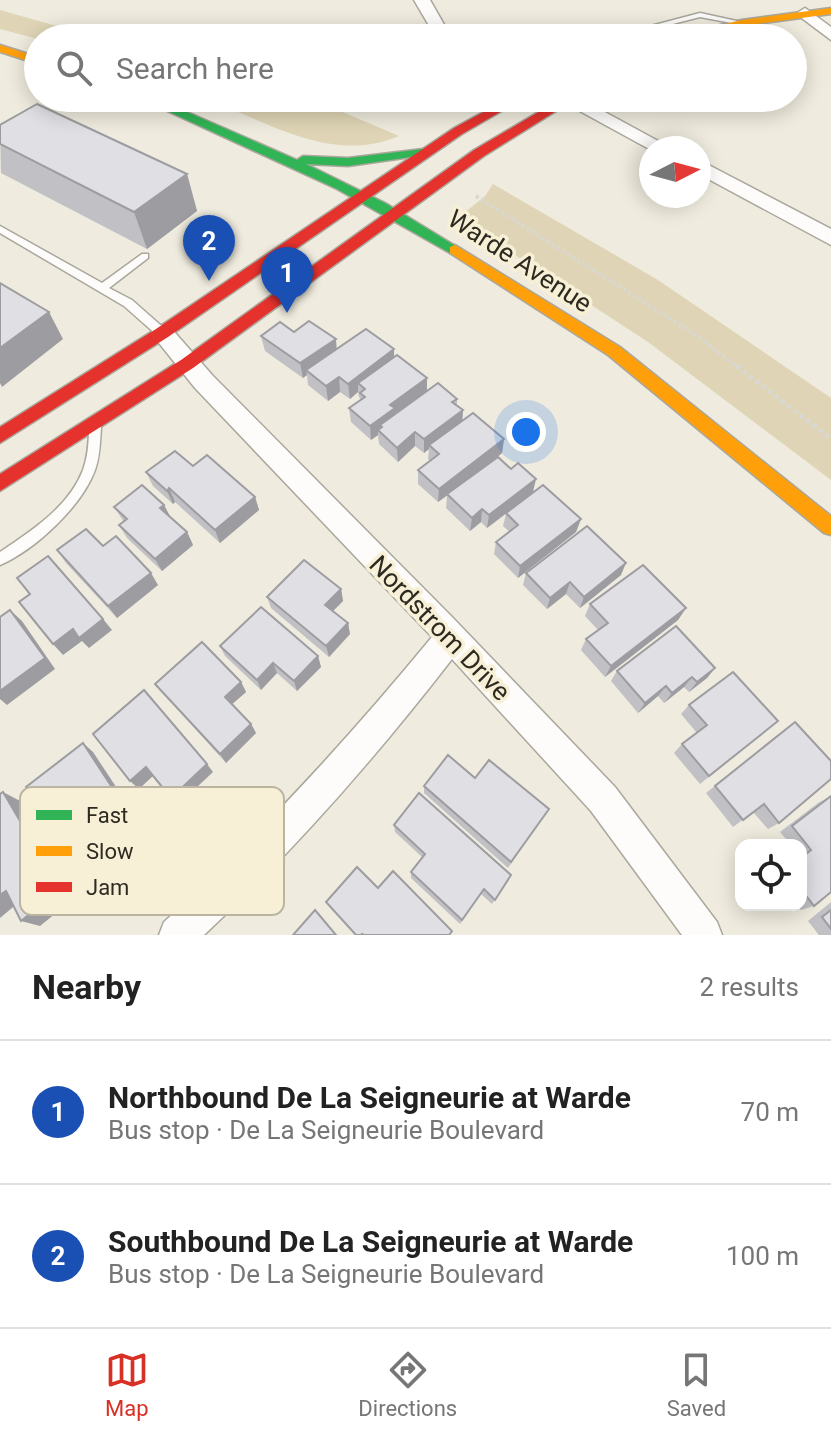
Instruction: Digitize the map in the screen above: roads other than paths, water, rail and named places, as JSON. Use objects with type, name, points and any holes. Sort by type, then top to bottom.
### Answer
[{"type":"street","points":[[422,0],[436,24]]},
{"type":"street","points":[[787,0],[829,31]]},
{"type":"street","points":[[737,24],[831,11]]},
{"type":"street","points":[[807,34],[829,31]]},
{"type":"street","points":[[0,48],[24,56]]},
{"type":"street","name":"Warde Avenue","points":[[177,112],[286,159],[396,212],[614,351],[831,527]]},
{"type":"street","points":[[0,436],[162,333],[432,149],[494,112]]},
{"type":"street","points":[[0,483],[187,364],[396,212],[508,133],[544,112]]},
{"type":"street","points":[[594,112],[639,136]]},
{"type":"street","points":[[286,159],[348,162],[396,158],[432,149]]},
{"type":"street","points":[[711,173],[831,238]]},
{"type":"street","name":"Nordstrom Drive","points":[[162,333],[187,364],[603,799],[704,935]]},
{"type":"street","points":[[284,831],[343,768],[451,637]]},
{"type":"street","points":[[177,935],[198,915]]},
{"type":"lane","points":[[664,24],[700,15],[742,23]]},
{"type":"lane","points":[[0,229],[128,303],[162,333]]},
{"type":"lane","points":[[102,288],[145,256]]},
{"type":"lane","points":[[0,559],[42,531],[80,493],[93,462],[94,424]]},
{"type":"place","name":"Southbound De La Seigneurie at Warde","points":[[209,281]]},
{"type":"place","name":"Northbound De La Seigneurie at Warde","points":[[287,313]]}]
